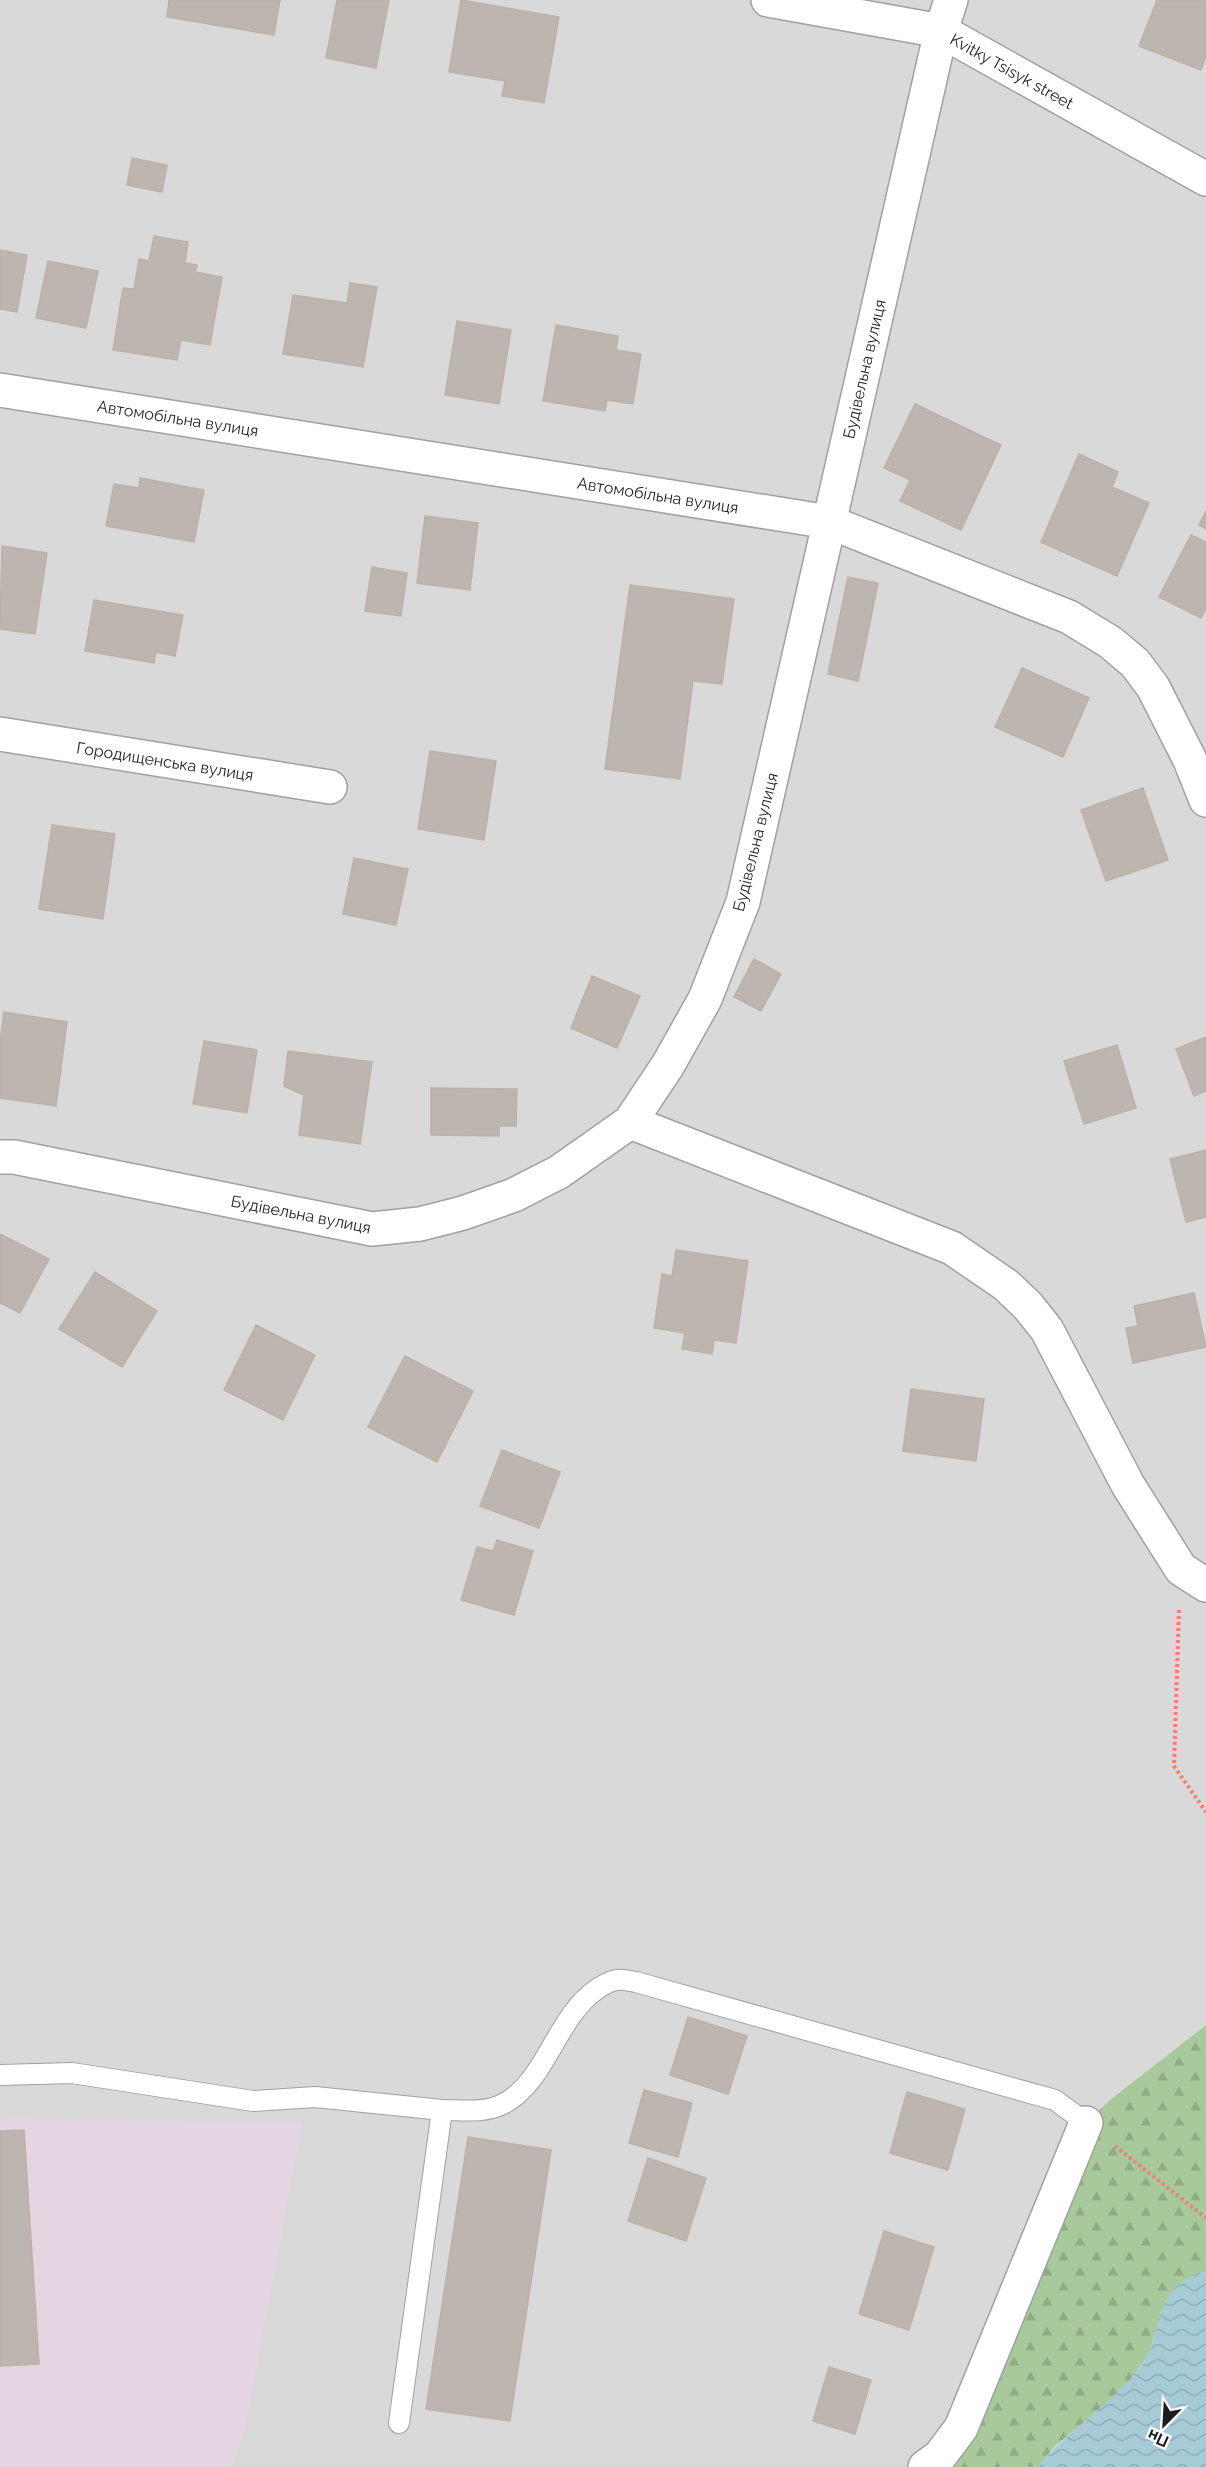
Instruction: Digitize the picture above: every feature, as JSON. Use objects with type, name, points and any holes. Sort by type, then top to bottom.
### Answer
[{"type":"street","name":"Kvitky Tsisyk street","points":[[768,0],[941,31],[1206,179]]},
{"type":"street","name":"Будівельна вулиця","points":[[0,1157],[14,1157],[372,1229],[420,1224],[463,1213],[514,1195],[559,1172],[630,1122],[668,1065],[705,999],[743,902],[941,31],[951,0]]},
{"type":"street","name":"Автомобільна вулиця","points":[[0,390],[829,522],[1069,618],[1110,642],[1135,663],[1153,687],[1190,760],[1206,800]]},
{"type":"street","name":"Городищенська вулиця","points":[[0,734],[330,787]]},
{"type":"street","points":[[630,1122],[952,1248],[1005,1285],[1028,1306],[1047,1330],[1128,1485],[1193,1577]]},
{"type":"street","points":[[926,2467],[939,2456],[961,2428],[1086,2123]]},
{"type":"lane","points":[[0,2075],[72,2073],[253,2101],[315,2097],[442,2110],[482,2110],[500,2105],[525,2088],[572,2011],[585,1997],[616,1980],[636,1982],[1055,2100],[1086,2123]]},
{"type":"lane","points":[[399,2422],[442,2110]]},
{"type":"path","points":[[1193,1577],[1174,1766],[1206,1812]]},
{"type":"path","points":[[1086,2123],[1206,2218]]},
{"type":"shaded area","points":[[0,0],[1206,0],[1206,2025],[1110,2100],[1086,2123],[961,2427],[1206,2273],[1206,2467],[0,2467]]},
{"type":"shaded area","points":[[0,2119],[302,2122],[244,2433],[231,2467],[0,2467]]},
{"type":"green space","points":[[1206,2025],[1206,2273],[1202,2272],[1162,2309],[1149,2353],[1131,2379],[1109,2401],[1054,2447],[1038,2467],[926,2467],[1086,2123],[1110,2100]]},
{"type":"water","points":[[1202,2272],[1206,2273],[1206,2467],[1038,2467],[1051,2452],[1110,2400],[1137,2371],[1149,2353],[1165,2303],[1170,2295],[1182,2282]]},
{"type":"building","points":[[169,0],[280,0],[274,35],[167,17]]},
{"type":"building","points":[[337,0],[389,0],[376,68],[326,58]]},
{"type":"building","points":[[461,0],[559,17],[544,103],[502,96],[505,81],[449,72]]},
{"type":"building","points":[[1157,0],[1206,0],[1206,56],[1201,70],[1139,46]]},
{"type":"building","points":[[132,158],[167,165],[162,192],[127,185]]},
{"type":"building","points":[[154,236],[188,242],[185,263],[197,265],[195,272],[222,277],[210,345],[181,340],[177,360],[113,350],[123,288],[134,289],[139,259],[149,261]]},
{"type":"building","points":[[0,250],[27,255],[17,312],[0,309]]},
{"type":"building","points":[[48,261],[98,271],[86,328],[36,318]]},
{"type":"building","points":[[350,283],[377,287],[363,367],[283,354],[293,295],[347,303]]},
{"type":"building","points":[[457,321],[511,330],[499,404],[445,395]]},
{"type":"building","points":[[556,325],[618,336],[616,350],[641,354],[633,404],[607,400],[605,411],[543,401]]},
{"type":"building","points":[[915,404],[1001,445],[961,530],[900,501],[910,480],[884,468]]},
{"type":"building","points":[[1079,454],[1118,472],[1112,487],[1149,503],[1117,576],[1041,542]]},
{"type":"building","points":[[140,478],[204,490],[194,542],[106,526],[114,484],[139,488]]},
{"type":"building","points":[[1206,511],[1206,529],[1199,525]]},
{"type":"building","points":[[425,516],[478,523],[470,590],[417,583]]},
{"type":"building","points":[[1191,535],[1206,542],[1206,608],[1201,618],[1159,597]]},
{"type":"building","points":[[2,546],[47,553],[35,634],[0,629]]},
{"type":"building","points":[[372,567],[407,573],[401,616],[365,611]]},
{"type":"building","points":[[848,577],[878,583],[858,681],[828,674]]},
{"type":"building","points":[[630,585],[734,599],[722,684],[693,681],[680,779],[605,769]]},
{"type":"building","points":[[94,600],[183,615],[175,656],[156,652],[154,663],[85,651]]},
{"type":"building","points":[[1022,668],[1089,698],[1063,757],[995,727]]},
{"type":"building","points":[[430,751],[496,761],[484,840],[418,829]]},
{"type":"building","points":[[1143,788],[1168,860],[1106,881],[1081,810]]},
{"type":"building","points":[[52,825],[115,834],[103,919],[39,909]]},
{"type":"building","points":[[354,858],[408,869],[396,925],[343,914]]},
{"type":"building","points":[[754,959],[781,974],[761,1011],[734,997]]},
{"type":"building","points":[[592,976],[640,996],[617,1048],[571,1028]]},
{"type":"building","points":[[4,1012],[67,1022],[56,1106],[0,1098],[0,1042]]},
{"type":"building","points":[[1206,1037],[1206,1091],[1194,1096],[1176,1049]]},
{"type":"building","points":[[204,1041],[257,1050],[247,1113],[193,1104]]},
{"type":"building","points":[[1117,1045],[1136,1108],[1084,1124],[1064,1061]]},
{"type":"building","points":[[288,1051],[372,1062],[360,1144],[299,1135],[304,1095],[284,1086]]},
{"type":"building","points":[[431,1088],[517,1089],[516,1126],[499,1126],[499,1136],[431,1135]]},
{"type":"building","points":[[1206,1150],[1206,1217],[1186,1222],[1170,1159]]},
{"type":"building","points":[[0,1234],[49,1259],[20,1313],[0,1303]]},
{"type":"building","points":[[676,1250],[748,1261],[736,1343],[714,1340],[712,1354],[682,1349],[685,1333],[654,1328],[662,1274],[672,1276]]},
{"type":"building","points":[[95,1272],[157,1311],[122,1367],[59,1329]]},
{"type":"building","points":[[1194,1293],[1206,1347],[1133,1363],[1126,1328],[1138,1326],[1134,1306]]},
{"type":"building","points":[[256,1325],[315,1355],[283,1420],[224,1390]]},
{"type":"building","points":[[405,1356],[473,1391],[437,1462],[368,1427]]},
{"type":"building","points":[[911,1389],[984,1399],[976,1461],[903,1451]]},
{"type":"building","points":[[502,1450],[560,1472],[539,1528],[480,1506]]},
{"type":"building","points":[[497,1540],[533,1551],[514,1615],[461,1600],[477,1547],[493,1551]]},
{"type":"building","points":[[688,2017],[747,2036],[728,2094],[670,2075]]},
{"type":"building","points":[[644,2090],[692,2103],[678,2157],[629,2143]]},
{"type":"building","points":[[907,2092],[965,2109],[948,2170],[890,2153]]},
{"type":"building","points":[[24,2130],[39,2364],[0,2366],[0,2131]]},
{"type":"building","points":[[468,2137],[551,2150],[510,2421],[426,2409]]},
{"type":"building","points":[[648,2158],[706,2178],[686,2241],[628,2221]]},
{"type":"building","points":[[884,2231],[934,2247],[909,2330],[859,2314]]},
{"type":"building","points":[[829,2367],[871,2380],[855,2434],[813,2421]]}]
